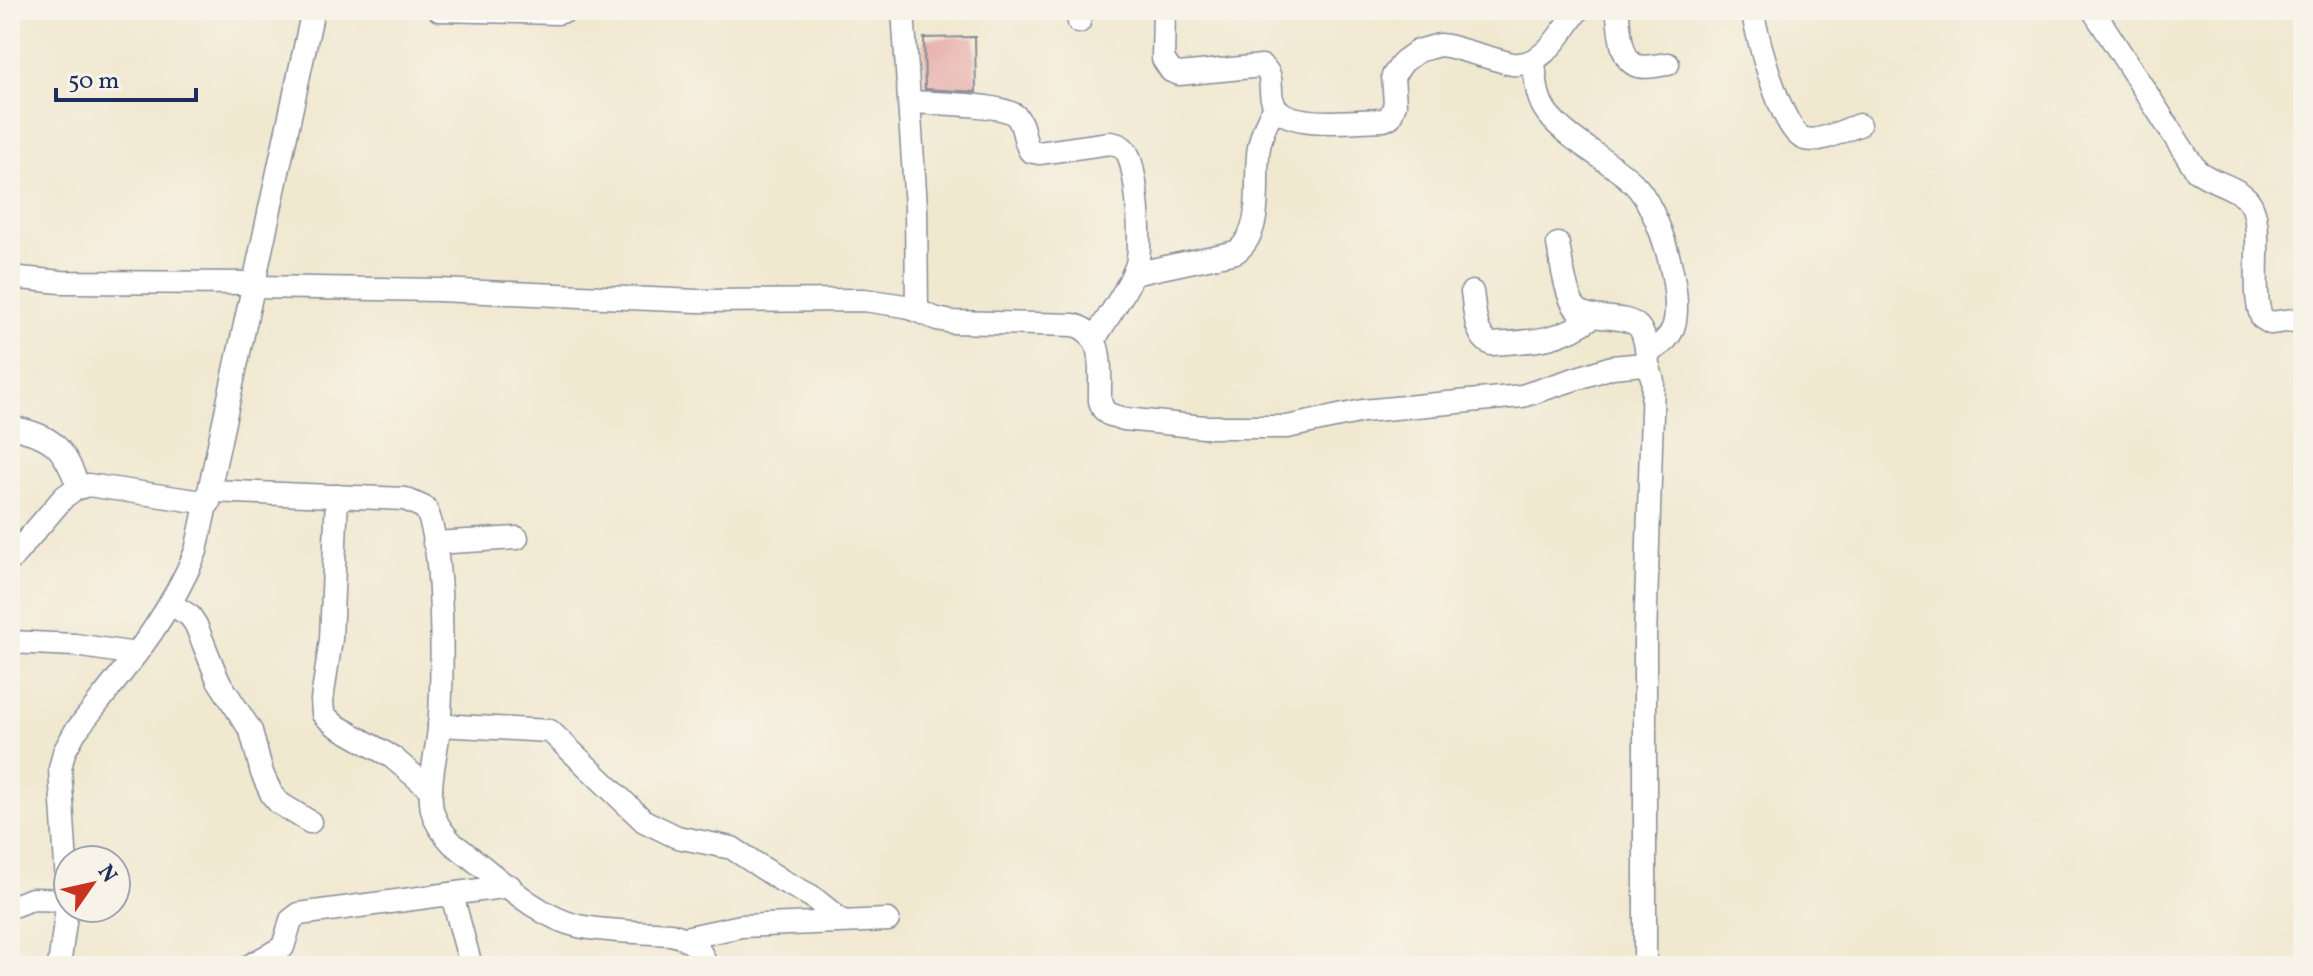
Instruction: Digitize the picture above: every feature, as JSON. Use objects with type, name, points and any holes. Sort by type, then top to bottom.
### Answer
[{"type":"street","points":[[64,844],[60,769],[64,752],[75,732],[171,604],[196,551],[313,10]]},
{"type":"street","points":[[439,10],[557,13],[569,10]]},
{"type":"street","points":[[903,10],[916,207],[917,310]]},
{"type":"street","points":[[1164,10],[1163,59],[1171,71],[1179,74],[1262,66],[1271,76],[1275,107],[1281,113],[1308,121],[1384,120],[1390,117],[1395,104],[1393,76],[1398,67],[1418,51],[1439,45],[1512,64],[1524,66],[1534,62],[1578,10]]},
{"type":"street","points":[[1617,10],[1624,51],[1630,60],[1643,66],[1668,64]]},
{"type":"street","points":[[1752,10],[1775,88],[1795,132],[1802,138],[1816,139],[1859,125]]},
{"type":"street","points":[[2093,10],[2196,170],[2207,179],[2242,195],[2253,209],[2258,300],[2262,318],[2270,323],[2303,319]]},
{"type":"street","points":[[10,277],[61,282],[438,290],[698,301],[864,300],[917,310],[952,322],[1074,325],[1090,331],[1095,338],[1100,401],[1108,414],[1124,419],[1204,427],[1287,427],[1363,411],[1522,396],[1612,367],[1648,360],[1670,335],[1676,315],[1671,270],[1652,209],[1635,184],[1559,126],[1547,113],[1539,100],[1534,62]]},
{"type":"street","points":[[910,102],[1006,109],[1019,119],[1025,144],[1030,151],[1039,153],[1110,143],[1124,148],[1131,162],[1140,252],[1133,274],[1095,338]]},
{"type":"street","points":[[1133,274],[1236,252],[1246,245],[1254,226],[1259,148],[1267,120],[1275,107]]},
{"type":"street","points":[[1558,244],[1575,308],[1594,316],[1630,319],[1638,324],[1646,338],[1653,381],[1645,640],[1645,966]]},
{"type":"street","points":[[1472,292],[1480,334],[1484,341],[1491,344],[1565,335],[1594,316]]},
{"type":"street","points":[[10,427],[39,433],[51,440],[62,450],[79,488]]},
{"type":"street","points":[[10,560],[64,497],[88,485],[210,497],[337,496],[416,502],[425,508],[430,517],[440,614],[439,725],[431,805],[442,833],[535,906],[575,926],[671,934],[685,938],[697,946],[706,966]]},
{"type":"street","points":[[337,496],[331,639],[322,700],[323,714],[335,725],[392,757],[431,790]]},
{"type":"street","points":[[434,543],[517,538]]},
{"type":"street","points":[[171,604],[190,616],[196,625],[218,680],[251,731],[262,773],[272,795],[279,803],[310,822]]},
{"type":"street","points":[[10,642],[75,645],[136,654]]},
{"type":"street","points":[[439,725],[550,731],[644,821],[677,837],[732,848],[811,896],[842,921]]},
{"type":"street","points":[[249,966],[283,947],[291,920],[299,914],[510,886]]},
{"type":"street","points":[[452,895],[471,966]]},
{"type":"street","points":[[10,907],[32,899],[52,900]]},
{"type":"street","points":[[685,938],[741,926],[888,920]]},
{"type":"street","points":[[59,966],[64,924]]},
{"type":"building","points":[[975,37],[976,92],[925,89],[924,38]]}]
